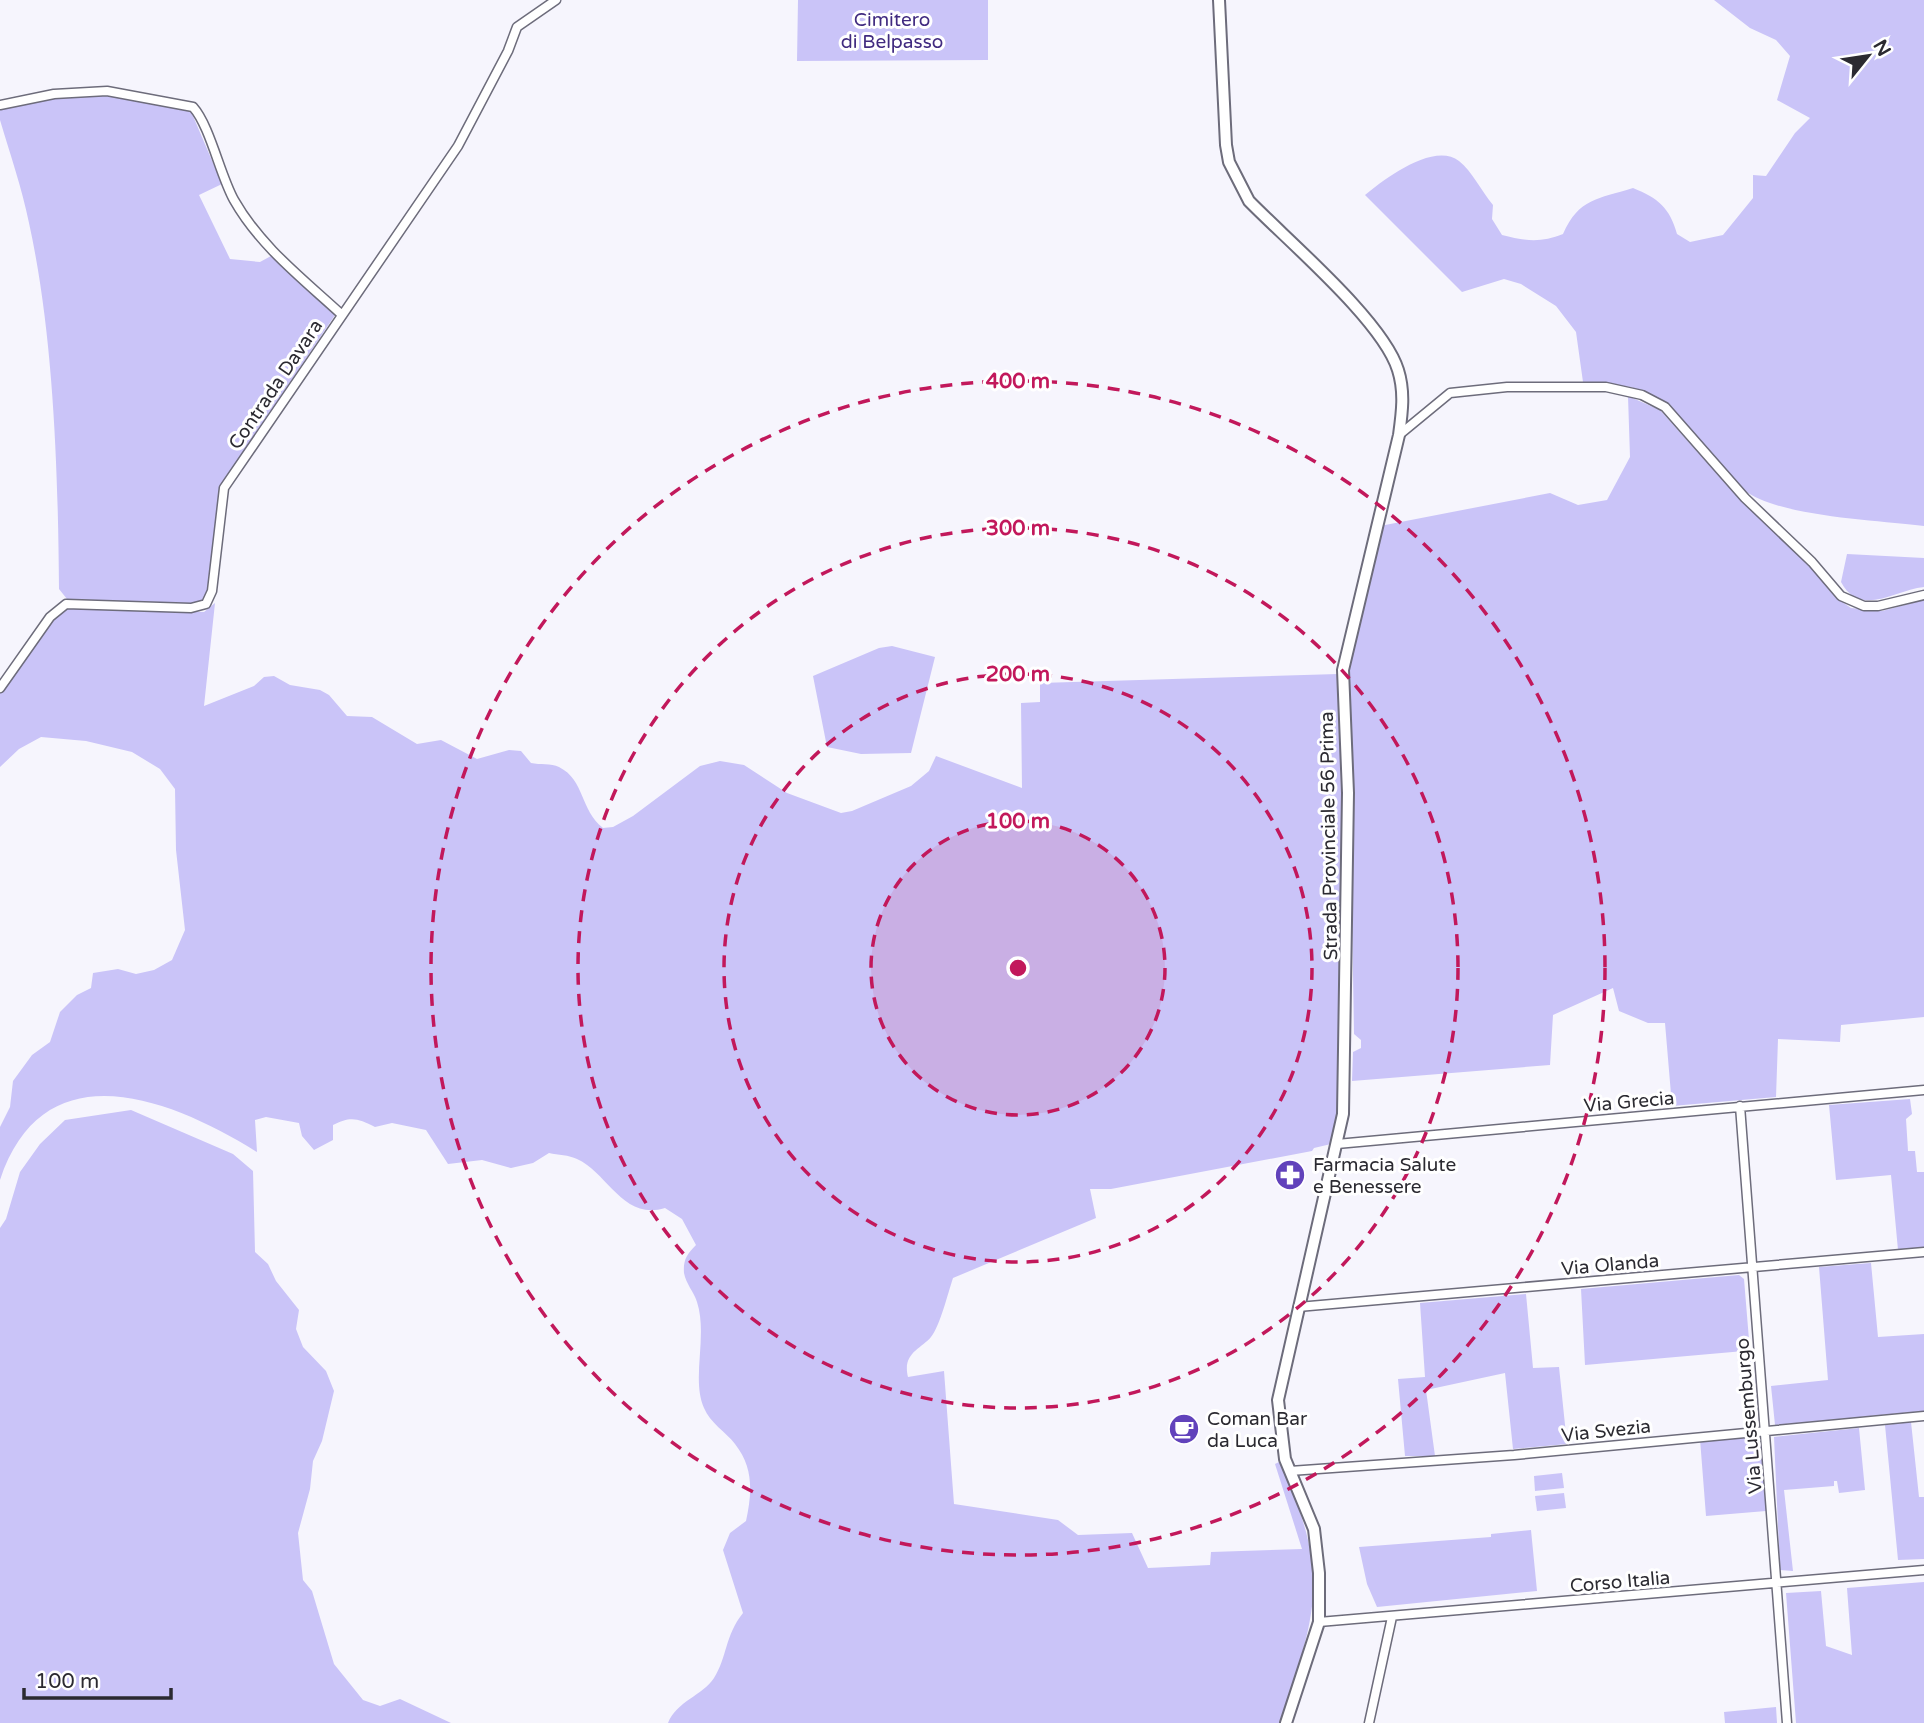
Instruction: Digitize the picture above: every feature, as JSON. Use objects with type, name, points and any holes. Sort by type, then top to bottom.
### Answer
[{"type":"street","name":"Contrada Davara","points":[[0,688],[50,617],[66,604],[191,608],[206,604],[212,591],[224,488],[458,146],[508,51],[517,27],[556,0]]},
{"type":"street","name":"Strada Provinciale 56 Prima","points":[[1219,0],[1229,162],[1250,201],[1380,335],[1399,372],[1403,396],[1399,435],[1343,670],[1348,793],[1347,1015],[1343,1114],[1278,1400],[1281,1444],[1316,1539],[1319,1622],[1286,1723]]},
{"type":"street","points":[[0,105],[54,94],[107,91],[193,107],[227,187],[245,218],[272,250],[341,314]]},
{"type":"street","points":[[1399,435],[1450,393],[1507,387],[1606,387],[1642,395],[1665,407],[1745,498],[1812,562],[1841,596],[1864,606],[1878,606],[1924,595]]},
{"type":"street","name":"Via Grecia","points":[[1337,1144],[1924,1090]]},
{"type":"street","name":"Via Lussemburgo","points":[[1740,1106],[1787,1723]]},
{"type":"street","name":"Via Olanda","points":[[1298,1307],[1924,1252]]},
{"type":"street","name":"Via Svezia","points":[[1290,1471],[1514,1455],[1924,1416]]},
{"type":"street","name":"Corso Italia","points":[[1319,1622],[1924,1570]]},
{"type":"street","points":[[1369,1723],[1392,1616]]},
{"type":"green space","name":"Cimitero di Belpasso","points":[[798,0],[988,0],[988,60],[797,61]]},
{"type":"green space","points":[[1714,0],[1924,0],[1924,526],[1804,512],[1760,499],[1744,490],[1665,402],[1631,387],[1583,382],[1576,332],[1556,306],[1521,284],[1504,279],[1462,292],[1365,195],[1409,165],[1436,156],[1449,156],[1464,165],[1493,205],[1492,219],[1502,235],[1533,240],[1555,237],[1563,234],[1569,222],[1583,207],[1600,198],[1633,188],[1662,205],[1671,217],[1677,234],[1690,242],[1723,235],[1753,198],[1753,175],[1766,176],[1795,133],[1810,118],[1777,100],[1790,56],[1776,40],[1750,28]]},
{"type":"green space","points":[[102,94],[190,109],[222,184],[199,195],[230,259],[260,262],[271,256],[335,315],[221,486],[209,591],[206,599],[192,605],[67,599],[59,589],[56,452],[44,312],[29,223],[0,120],[0,108],[38,99]]},
{"type":"green space","points":[[1628,396],[1660,410],[1743,503],[1810,566],[1835,597],[1851,608],[1882,611],[1924,600],[1924,1017],[1841,1025],[1840,1042],[1778,1039],[1776,1097],[1672,1106],[1665,1023],[1648,1023],[1619,1011],[1613,988],[1553,1015],[1550,1065],[1352,1081],[1353,1052],[1361,1048],[1361,1040],[1354,1034],[1348,670],[1380,526],[1550,493],[1578,505],[1607,500],[1630,457]]},
{"type":"green space","points":[[1847,554],[1924,558],[1924,587],[1879,599],[1858,598],[1849,593],[1841,582]]},
{"type":"green space","points":[[215,603],[204,706],[254,686],[264,677],[274,676],[290,685],[320,690],[329,695],[347,716],[372,717],[417,744],[441,740],[477,759],[509,750],[521,751],[531,763],[559,767],[574,779],[590,813],[603,828],[613,827],[633,816],[700,766],[720,761],[744,765],[787,793],[841,813],[911,786],[929,771],[936,756],[1022,788],[1021,703],[1040,702],[1040,683],[1338,674],[1342,833],[1339,1102],[1331,1144],[1314,1148],[1312,1151],[1111,1189],[1090,1189],[1096,1218],[953,1278],[934,1332],[910,1357],[907,1369],[908,1377],[944,1371],[954,1504],[1058,1520],[1078,1535],[1132,1533],[1148,1568],[1210,1565],[1211,1552],[1302,1549],[1275,1464],[1279,1462],[1296,1500],[1306,1534],[1312,1564],[1313,1592],[1303,1651],[1279,1723],[668,1723],[677,1709],[703,1690],[714,1678],[737,1621],[743,1613],[723,1550],[730,1533],[746,1521],[750,1481],[741,1453],[710,1418],[700,1397],[700,1315],[684,1268],[686,1258],[696,1245],[682,1219],[665,1208],[650,1210],[627,1202],[598,1174],[577,1159],[549,1153],[533,1163],[511,1168],[482,1160],[448,1164],[426,1130],[392,1123],[375,1127],[354,1119],[333,1125],[333,1140],[314,1150],[302,1136],[299,1123],[266,1117],[255,1120],[257,1152],[186,1115],[149,1102],[112,1096],[78,1099],[46,1112],[20,1139],[0,1180],[0,1127],[10,1107],[13,1081],[32,1055],[50,1042],[60,1012],[77,995],[91,988],[93,973],[118,969],[136,974],[154,970],[172,960],[185,930],[176,850],[175,789],[160,769],[132,752],[86,741],[41,737],[19,749],[0,767],[0,693],[52,620],[67,608],[204,612]]},
{"type":"green space","points":[[892,646],[935,657],[911,753],[861,754],[827,747],[813,676],[879,648]]},
{"type":"green space","points":[[1910,1099],[1912,1114],[1906,1119],[1908,1151],[1915,1151],[1917,1172],[1924,1172],[1924,1248],[1898,1250],[1891,1175],[1836,1180],[1829,1105]]},
{"type":"green space","points":[[131,1110],[233,1154],[253,1171],[255,1252],[268,1264],[276,1281],[299,1310],[296,1329],[303,1347],[326,1371],[334,1391],[322,1441],[313,1461],[310,1489],[298,1533],[303,1580],[312,1591],[334,1664],[363,1700],[380,1706],[400,1699],[451,1723],[0,1723],[0,1228],[6,1219],[20,1172],[40,1144],[65,1120]]},
{"type":"green space","points":[[1871,1263],[1878,1337],[1924,1334],[1924,1411],[1775,1425],[1771,1386],[1828,1380],[1819,1267]]},
{"type":"green space","points":[[1739,1275],[1744,1279],[1756,1425],[1751,1425],[1744,1351],[1585,1365],[1581,1289]]},
{"type":"green space","points":[[1526,1294],[1533,1368],[1559,1367],[1567,1444],[1513,1449],[1505,1373],[1426,1390],[1435,1456],[1405,1456],[1398,1379],[1425,1377],[1420,1303]]},
{"type":"green space","points":[[1911,1422],[1919,1497],[1924,1497],[1924,1559],[1898,1560],[1885,1425]]},
{"type":"green space","points":[[1859,1428],[1865,1490],[1839,1493],[1837,1481],[1834,1481],[1834,1486],[1784,1490],[1793,1571],[1780,1570],[1774,1437]]},
{"type":"green space","points":[[1754,1434],[1759,1439],[1764,1458],[1766,1511],[1706,1516],[1700,1439]]},
{"type":"green space","points":[[1562,1473],[1564,1488],[1535,1491],[1534,1476]]},
{"type":"green space","points":[[1564,1493],[1566,1508],[1537,1511],[1535,1496]]},
{"type":"green space","points":[[1531,1530],[1537,1591],[1377,1607],[1367,1584],[1359,1547],[1491,1537],[1491,1534]]},
{"type":"green space","points":[[1924,1582],[1924,1723],[1796,1723],[1786,1593],[1821,1591],[1826,1646],[1852,1655],[1847,1588]]},
{"type":"green space","points":[[1776,1707],[1777,1723],[1725,1723],[1724,1712]]},
{"type":"place","name":"Farmacia Salute e Benessere","points":[[1290,1175]]},
{"type":"place","name":"Coman Bar da Luca","points":[[1184,1429]]}]
